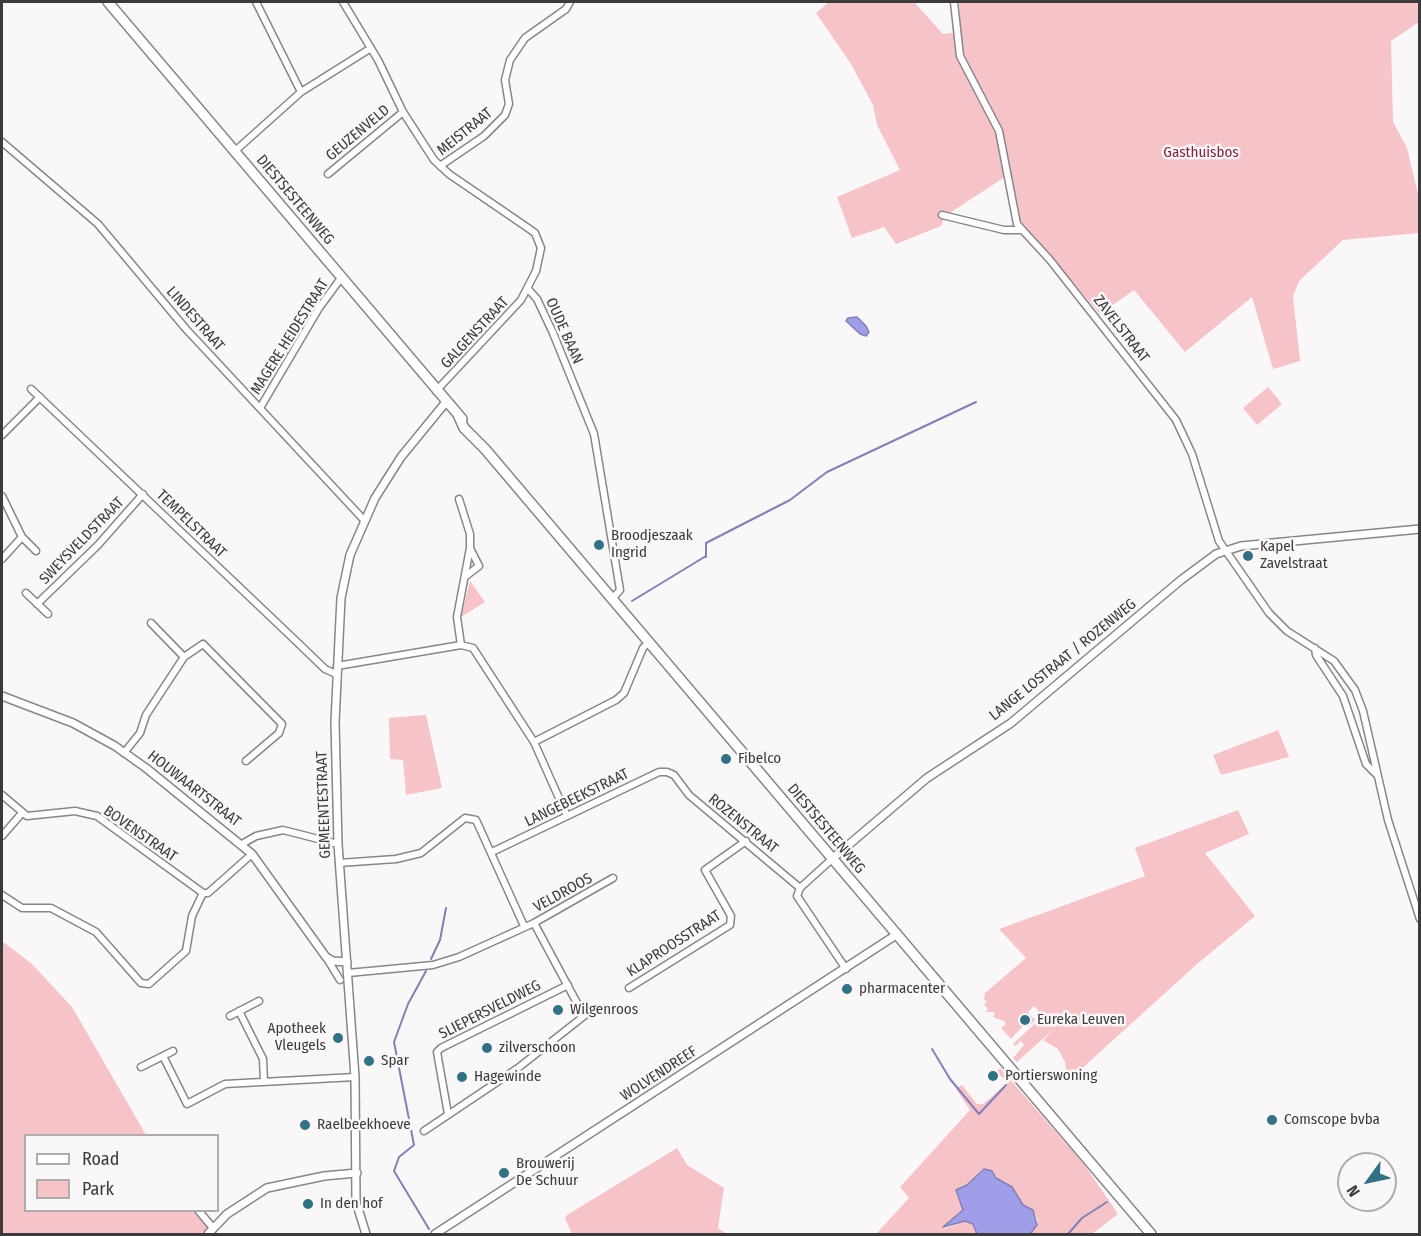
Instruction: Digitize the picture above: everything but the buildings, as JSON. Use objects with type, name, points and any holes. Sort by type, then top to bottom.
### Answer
[{"type":"main road","name":"DIESTSESTEENWEG","points":[[108,2],[459,417],[464,428],[480,442],[1151,1234]]},
{"type":"street","points":[[256,2],[301,92]]},
{"type":"street","name":"OUDE BAAN","points":[[343,2],[371,48],[404,112],[440,166],[534,233],[539,241],[542,255],[528,289],[537,299],[553,333],[594,434],[620,590],[612,599]]},
{"type":"street","name":"MEISTRAAT","points":[[440,166],[484,136],[505,115],[509,104],[506,80],[510,60],[529,34],[566,9],[570,2]]},
{"type":"street","name":"ZAVELSTRAAT","points":[[954,2],[960,56],[999,131],[1014,214],[1022,230],[1050,260],[1176,420],[1192,454],[1216,535],[1274,619],[1340,668],[1355,690],[1363,711],[1376,774],[1419,919]]},
{"type":"street","points":[[235,152],[301,92],[371,48]]},
{"type":"street","name":"GEUZENVELD","points":[[328,174],[404,112]]},
{"type":"street","name":"LINDESTRAAT","points":[[2,142],[98,224],[186,329],[364,520]]},
{"type":"street","points":[[942,215],[1004,230],[1022,230]]},
{"type":"street","name":"MAGERE HEIDESTRAAT","points":[[260,408],[319,308],[341,278]]},
{"type":"street","name":"GALGENSTRAAT","points":[[436,391],[521,300],[528,289]]},
{"type":"street","name":"TEMPELSTRAAT","points":[[31,389],[297,642],[331,673],[336,670]]},
{"type":"street","points":[[2,435],[40,397]]},
{"type":"street","name":"GEMEENTESTRAAT","points":[[366,1234],[358,1211],[355,1077],[338,844],[334,722],[344,577],[364,520],[392,470],[446,402]]},
{"type":"street","name":"SWEYSVELDSTRAAT","points":[[37,604],[98,545],[143,494]]},
{"type":"street","points":[[2,496],[22,537],[36,551]]},
{"type":"street","points":[[459,500],[470,534],[471,548],[457,617],[461,645]]},
{"type":"street","points":[[1226,549],[1419,529]]},
{"type":"street","points":[[2,559],[22,537]]},
{"type":"street","points":[[466,576],[479,566],[471,548]]},
{"type":"street","name":"LANGE LOSTRAAT / ROZENWEG","points":[[832,859],[904,796],[1011,723],[1181,580],[1226,549]]},
{"type":"street","name":"SWEYSVELDSTRAAT","points":[[26,593],[48,614]]},
{"type":"street","points":[[151,622],[184,657]]},
{"type":"street","points":[[534,742],[616,700],[624,693],[643,648],[649,642]]},
{"type":"street","points":[[124,753],[140,733],[146,715],[184,657],[198,645],[207,645],[282,724],[279,733],[246,761]]},
{"type":"street","points":[[336,670],[461,645],[473,648],[534,742],[567,816]]},
{"type":"street","name":"ZAVELSTRAAT","points":[[1315,648],[1316,655],[1343,696],[1366,764],[1376,774]]},
{"type":"street","name":"HOUWAARTSTRAAT","points":[[2,696],[74,723],[124,753],[242,844],[252,854],[340,980]]},
{"type":"street","name":"LANGEBEEKSTRAAT","points":[[492,852],[658,772],[674,776]]},
{"type":"street","name":"ROZENSTRAAT","points":[[674,776],[689,795],[800,888],[797,896],[846,969]]},
{"type":"street","points":[[2,795],[22,813],[2,836]]},
{"type":"street","name":"BOVENSTRAAT","points":[[22,813],[36,816],[75,811],[97,816],[203,893]]},
{"type":"street","points":[[339,863],[396,859],[421,853],[465,818],[476,820],[524,926]]},
{"type":"street","points":[[242,844],[256,836],[283,830],[338,844]]},
{"type":"street","name":"KLAPROOSSTRAAT","points":[[629,988],[730,925],[731,916],[705,870],[746,841]]},
{"type":"street","points":[[2,895],[22,908],[51,908],[96,932],[141,983],[149,984],[186,951],[192,916],[203,893],[208,893],[252,854]]},
{"type":"street","points":[[800,888],[832,859]]},
{"type":"street","name":"VELDROOS","points":[[348,973],[433,965],[459,957],[534,923],[613,878]]},
{"type":"street","points":[[424,1131],[518,1068],[584,1016],[534,923]]},
{"type":"street","name":"WOLVENDREEF","points":[[435,1234],[896,935]]},
{"type":"street","points":[[326,957],[333,961],[347,962]]},
{"type":"street","name":"SLIEPERSVELDWEG","points":[[448,1113],[437,1052],[568,985]]},
{"type":"street","points":[[230,1016],[259,1001]]},
{"type":"street","points":[[239,1011],[263,1059],[264,1081]]},
{"type":"street","points":[[141,1067],[173,1051]]},
{"type":"street","points":[[163,1056],[187,1104],[225,1084],[355,1077]]},
{"type":"street","points":[[199,1212],[210,1231],[227,1214],[267,1188],[315,1177],[357,1173]]},
{"type":"green space","name":"Gasthuisbos","points":[[829,2],[914,2],[943,34],[961,32],[959,2],[1419,2],[1419,22],[1391,41],[1393,122],[1407,148],[1419,198],[1419,233],[1343,240],[1299,281],[1293,296],[1300,361],[1273,369],[1252,297],[1185,352],[1134,290],[1100,314],[1018,218],[1008,175],[945,216],[941,226],[896,244],[884,227],[852,238],[837,197],[900,170],[877,125],[873,105],[851,64],[816,13]]},
{"type":"green space","points":[[1268,387],[1282,404],[1257,425],[1243,408]]},
{"type":"green space","points":[[470,581],[485,602],[461,617]]},
{"type":"green space","points":[[426,715],[442,788],[406,795],[403,760],[390,759],[389,718]]},
{"type":"green space","points":[[1278,730],[1289,757],[1221,775],[1213,755]]},
{"type":"green space","points":[[1238,810],[1249,834],[1205,853],[1255,916],[1197,964],[1067,1082],[1065,1062],[1058,1049],[1043,1040],[1057,1026],[1017,1062],[1013,1058],[1024,1045],[1021,1041],[1015,1046],[1013,1044],[1043,1016],[1034,1006],[1028,1012],[1035,1020],[1028,1027],[1025,1024],[1011,1039],[1001,1028],[1006,1024],[1004,1021],[993,1017],[995,1012],[985,1012],[988,1009],[984,1004],[987,1002],[984,999],[985,993],[1026,958],[999,929],[1145,876],[1135,848]]},
{"type":"green space","points":[[2,941],[32,964],[72,1007],[145,1134],[24,1134],[24,1212],[197,1212],[209,1228],[204,1234],[2,1234]]},
{"type":"green space","points":[[1000,1068],[1083,1163],[1118,1214],[1092,1234],[1030,1234],[1038,1221],[1035,1214],[1023,1205],[1012,1187],[999,1180],[994,1174],[982,1170],[967,1185],[956,1190],[963,1210],[944,1229],[965,1221],[973,1224],[977,1234],[876,1234],[909,1198],[900,1187],[970,1110],[956,1089],[962,1085],[977,1104],[983,1104],[1008,1083],[996,1071]]},
{"type":"green space","points":[[677,1148],[687,1165],[724,1188],[718,1228],[727,1234],[572,1234],[565,1218],[567,1215]]},
{"type":"shaded area","points":[[857,317],[869,332],[866,336],[860,334],[846,321],[848,318]]},
{"type":"shaded area","points":[[984,1169],[992,1171],[996,1178],[1012,1187],[1023,1205],[1033,1210],[1037,1225],[1030,1234],[977,1234],[973,1224],[965,1221],[943,1227],[963,1210],[956,1190],[967,1185]]},
{"type":"waterway","points":[[706,557],[706,543],[790,500],[827,472],[976,402]]},
{"type":"waterway","points":[[632,601],[706,556]]},
{"type":"waterway","points":[[431,959],[440,940],[446,908]]},
{"type":"waterway","points":[[426,971],[408,1004],[394,1042],[414,1145],[399,1157],[394,1171],[429,1229]]},
{"type":"waterway","points":[[932,1049],[950,1079],[979,1114],[1006,1085]]},
{"type":"waterway","points":[[1068,1234],[1082,1218],[1107,1202]]},
{"type":"place","name":"Broodjeszaak Ingrid","points":[[599,545]]},
{"type":"place","name":"Kapel Zavelstraat","points":[[1248,556]]},
{"type":"place","name":"Fibelco","points":[[726,759]]},
{"type":"place","name":"pharmacenter","points":[[847,989]]},
{"type":"place","name":"Wilgenroos","points":[[558,1010]]},
{"type":"place","name":"Eureka Leuven","points":[[1025,1020]]},
{"type":"place","name":"Apotheek Vleugels","points":[[338,1038]]},
{"type":"place","name":"zilverschoon","points":[[487,1048]]},
{"type":"place","name":"Spar","points":[[369,1061]]},
{"type":"place","name":"Portierswoning","points":[[993,1076]]},
{"type":"place","name":"Hagewinde","points":[[462,1077]]},
{"type":"place","name":"Comscope bvba","points":[[1272,1120]]},
{"type":"place","name":"Raelbeekhoeve","points":[[305,1125]]},
{"type":"place","name":"Brouwerij De Schuur","points":[[504,1173]]},
{"type":"place","name":"In den hof","points":[[308,1204]]}]
